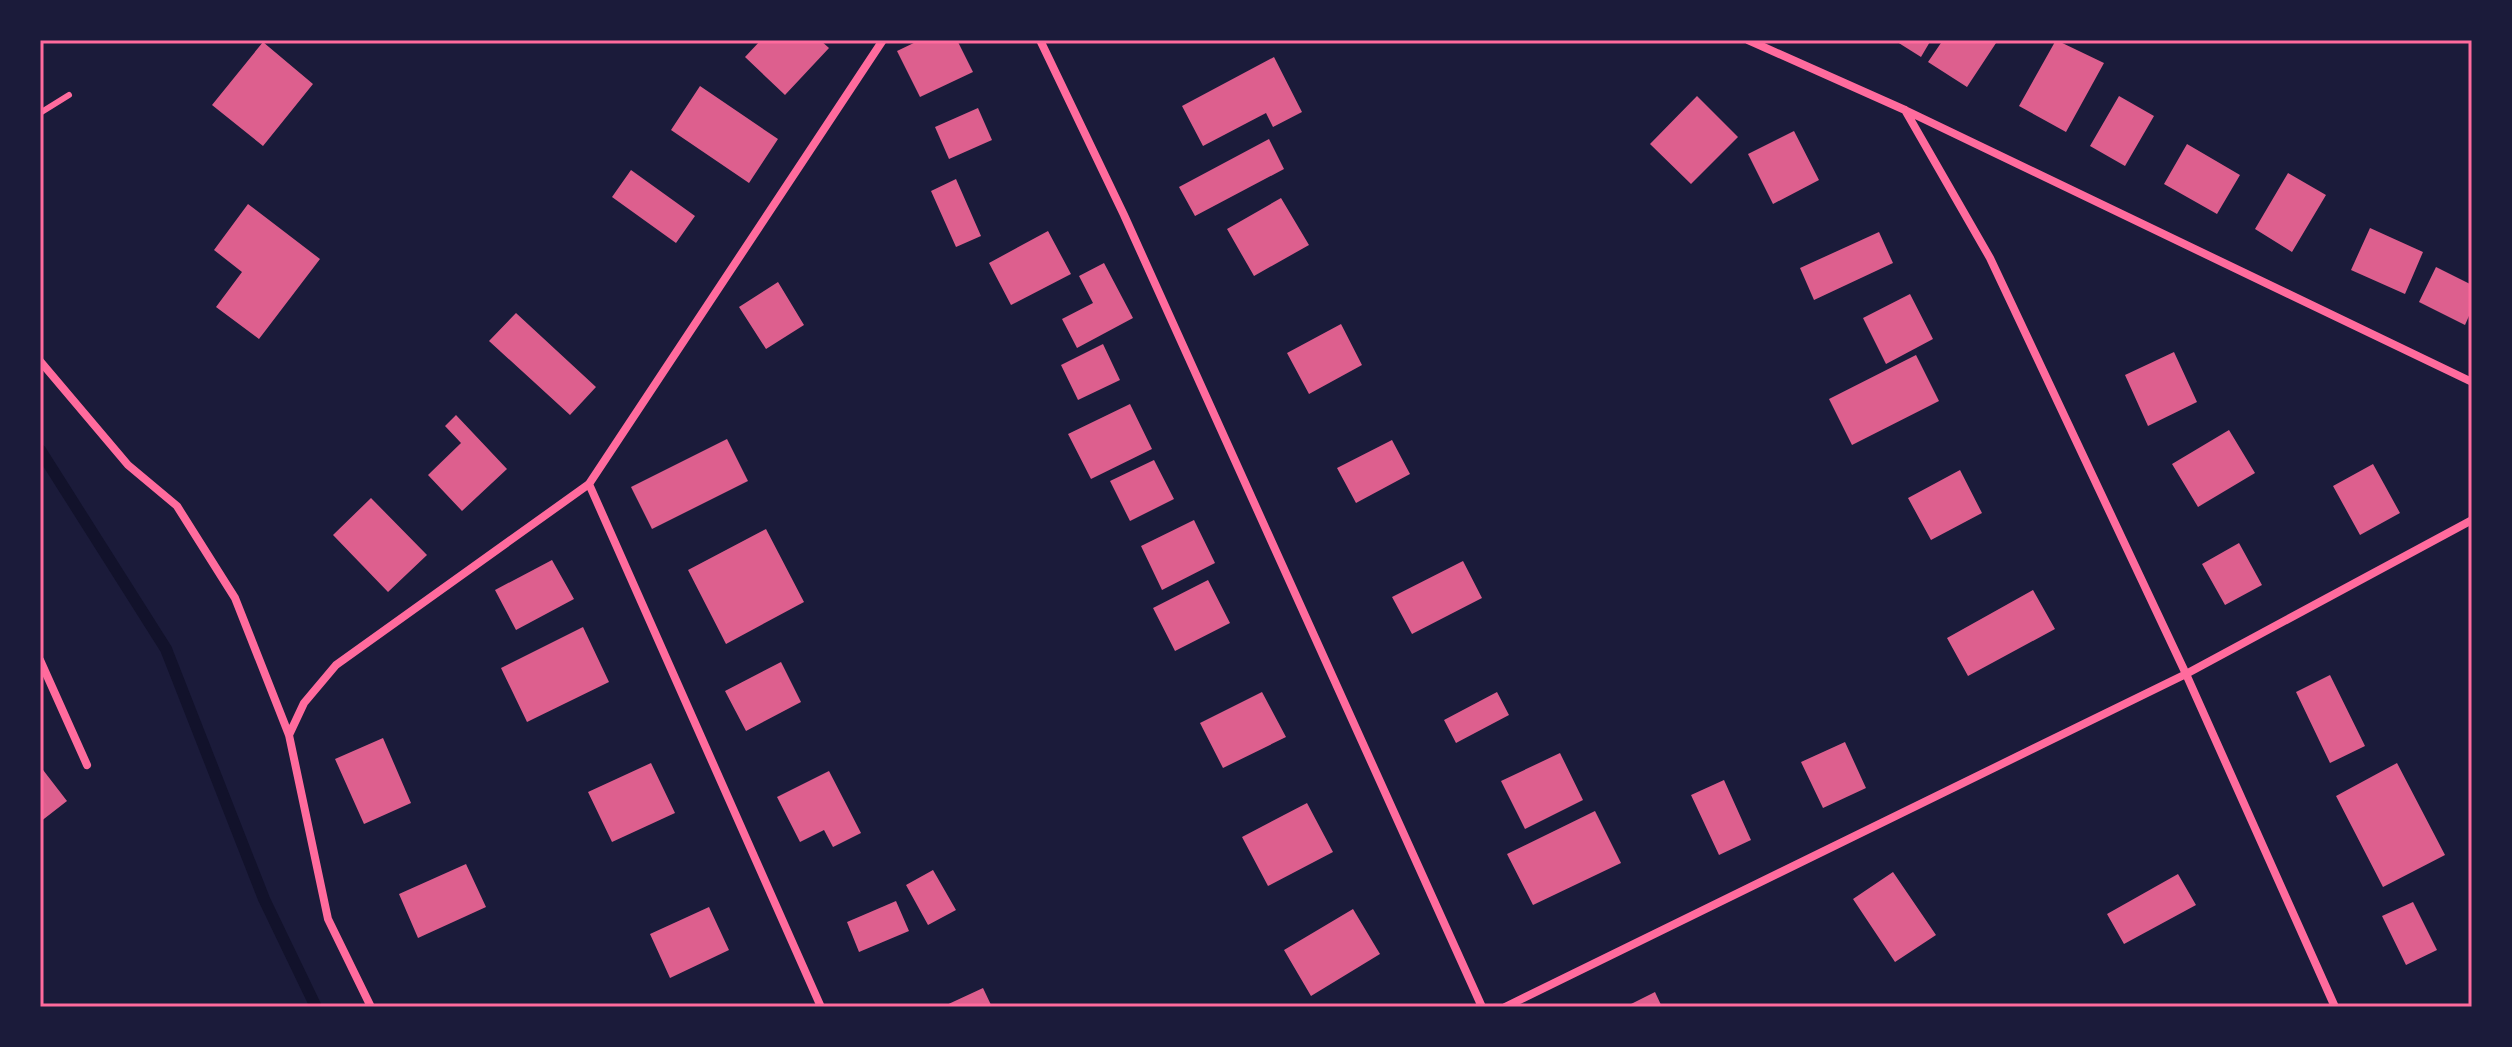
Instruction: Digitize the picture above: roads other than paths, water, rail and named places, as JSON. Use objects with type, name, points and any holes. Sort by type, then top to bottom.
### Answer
[{"type":"street","points":[[289,735],[304,703],[336,665],[589,484],[883,40]]},
{"type":"street","points":[[1040,40],[1124,215],[1482,1007]]},
{"type":"street","points":[[1748,40],[1905,110],[2472,382]]},
{"type":"street","points":[[1905,110],[1990,258],[2186,674],[2335,1007]]},
{"type":"street","points":[[40,361],[128,465],[177,506],[235,598],[289,735],[328,919],[371,1007]]},
{"type":"street","points":[[589,484],[821,1007]]},
{"type":"street","points":[[1505,1007],[2186,674],[2472,520]]},
{"type":"street","points":[[40,660],[87,765]]},
{"type":"lane","points":[[40,113],[69,95]]},
{"type":"waterway","points":[[40,450],[166,649],[264,899],[316,1007]]}]
